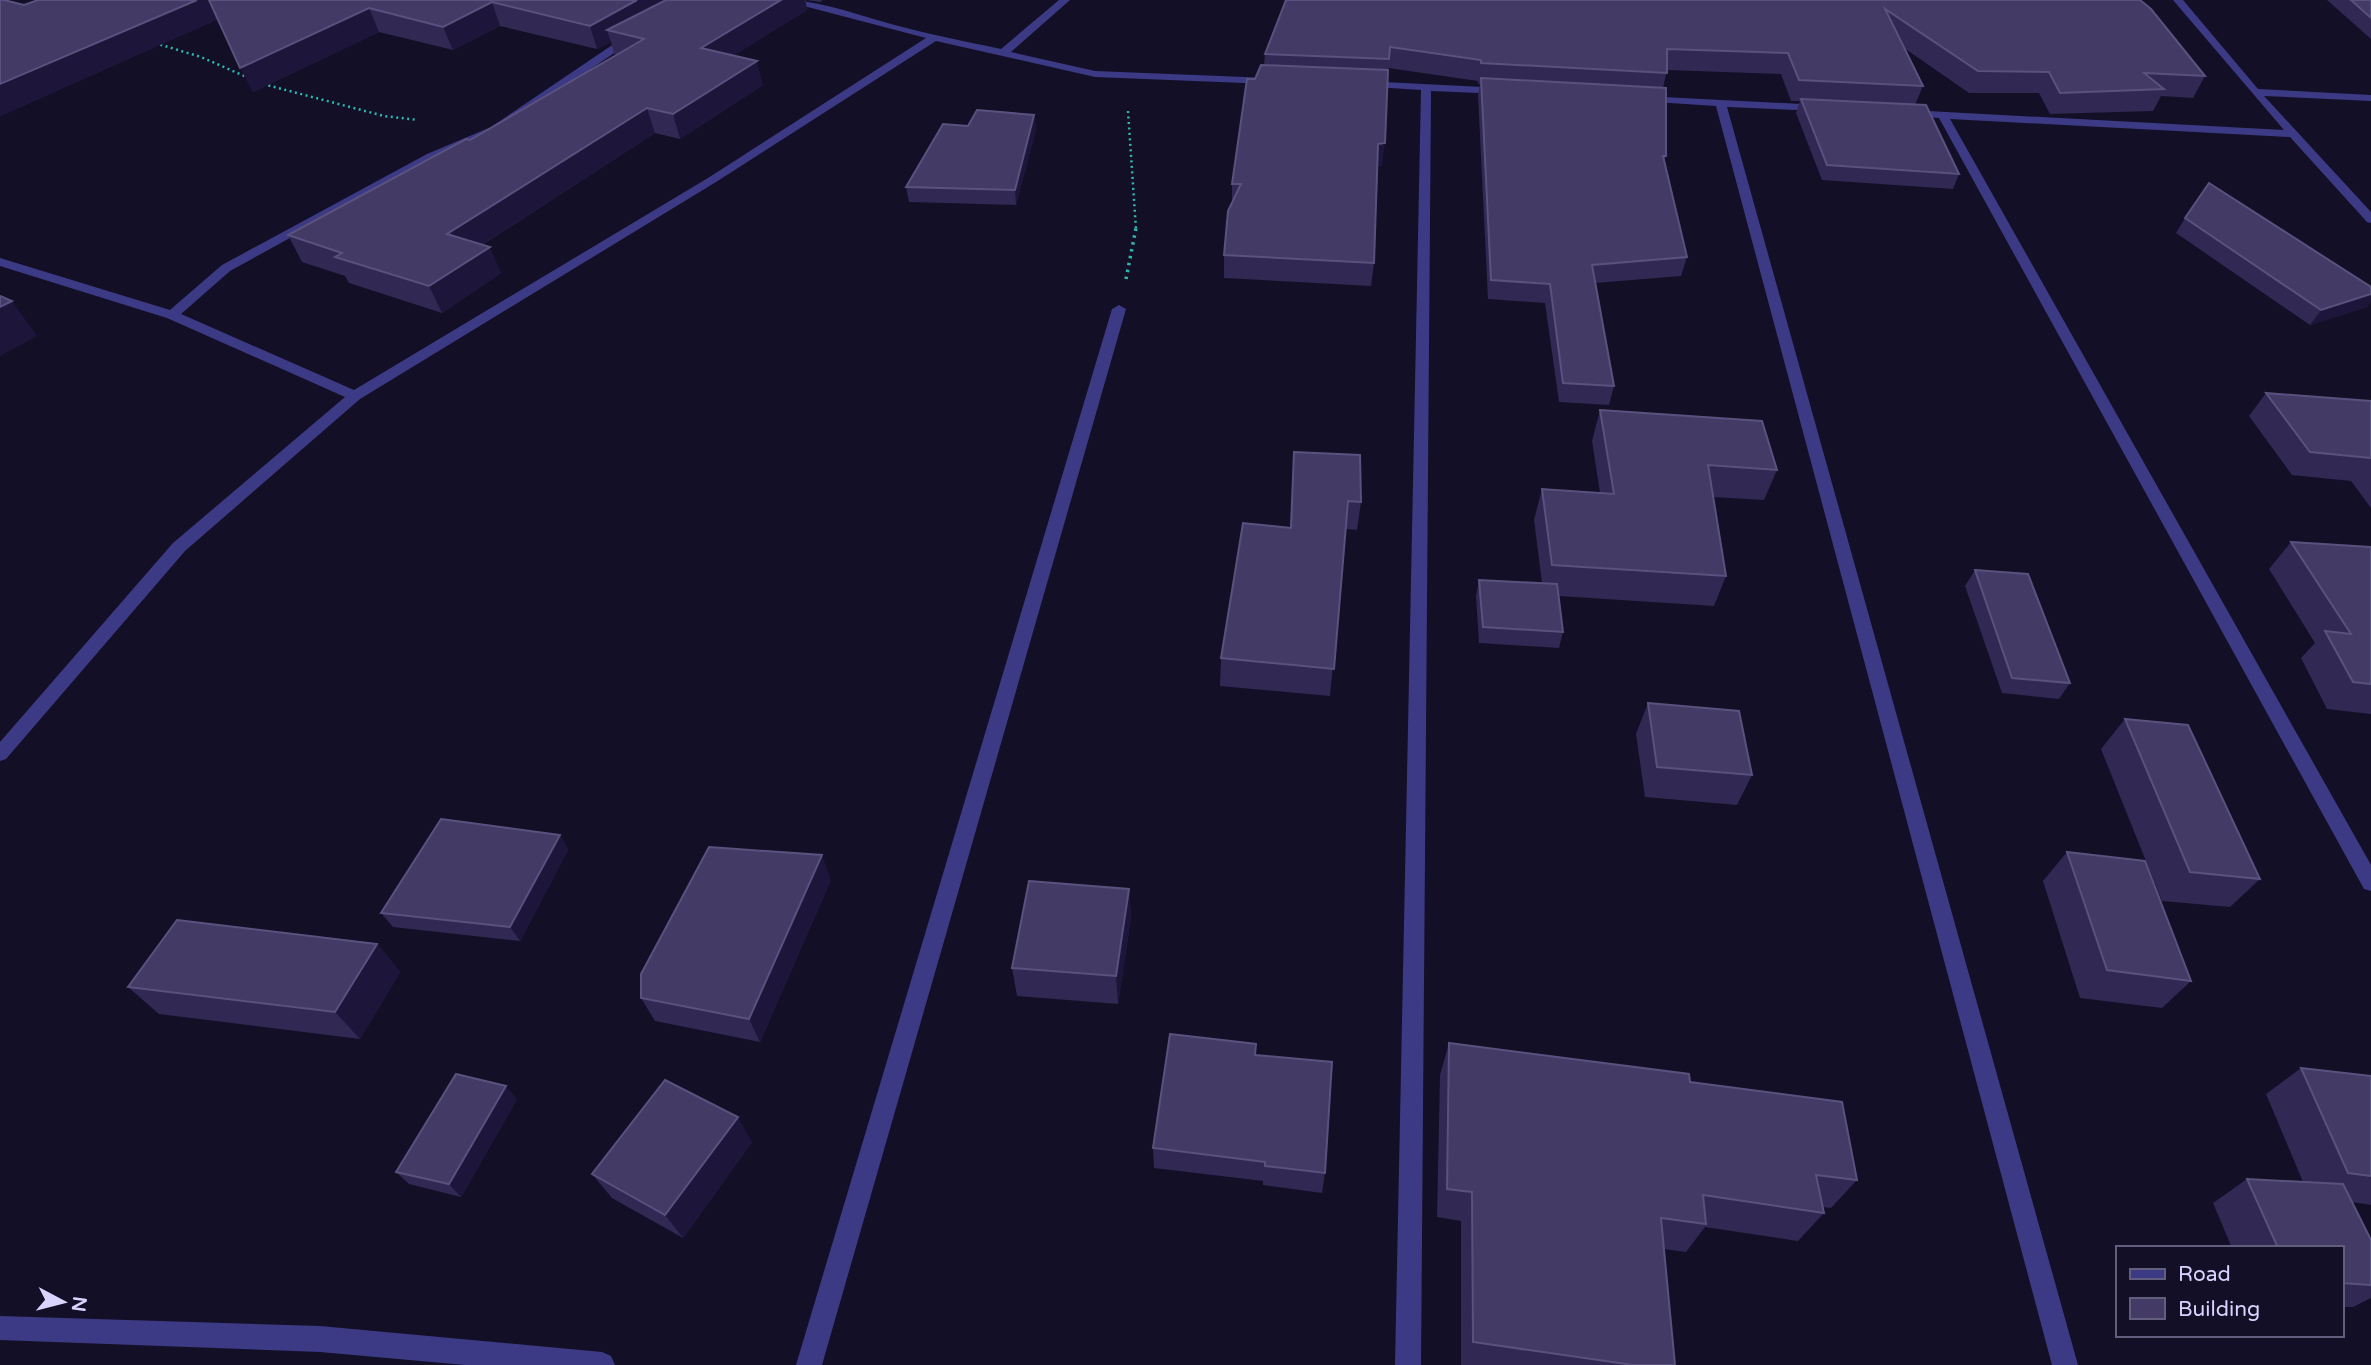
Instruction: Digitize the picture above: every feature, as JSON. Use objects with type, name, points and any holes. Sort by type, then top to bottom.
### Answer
[{"type":"street","points":[[786,0],[1095,74],[1288,81]]},
{"type":"street","points":[[1004,52],[1065,0]]},
{"type":"street","points":[[2178,0],[2255,92],[2371,219]]},
{"type":"street","points":[[173,315],[226,268],[431,156],[495,129],[615,46],[639,33]]},
{"type":"street","points":[[0,754],[178,547],[355,396],[712,180],[935,37]]},
{"type":"street","points":[[1357,84],[1520,92]]},
{"type":"street","points":[[1408,1365],[1426,86]]},
{"type":"street","points":[[2255,92],[2371,98]]},
{"type":"street","points":[[1627,98],[1832,109]]},
{"type":"street","points":[[1721,103],[2065,1365]]},
{"type":"street","points":[[1901,113],[2293,134]]},
{"type":"street","points":[[1943,115],[2371,883]]},
{"type":"street","points":[[0,262],[173,315],[355,396]]},
{"type":"street","points":[[809,1365],[1119,309]]},
{"type":"street","points":[[0,1328],[320,1339],[602,1365]]},
{"type":"path","points":[[150,41],[201,57],[270,87],[359,110],[384,116],[495,129]]},
{"type":"path","points":[[1095,74],[1126,96],[1137,225],[1119,309]]},
{"type":"building","points":[[0,0],[24,5],[38,0],[197,0],[0,84]]},
{"type":"building","points":[[209,0],[637,0],[590,26],[492,2],[443,27],[369,8],[240,68]]},
{"type":"building","points":[[666,0],[781,0],[701,48],[757,61],[673,114],[647,108],[447,234],[490,247],[429,286],[335,257],[342,253],[288,235],[466,139],[470,140],[644,39],[607,30]]},
{"type":"building","points":[[1286,0],[2140,0],[2151,9],[2205,76],[2144,73],[2164,89],[2060,93],[2049,72],[1978,71],[1885,9],[1923,86],[1799,80],[1788,53],[1667,49],[1667,73],[1481,63],[1481,60],[1390,47],[1389,59],[1265,54]]},
{"type":"building","points":[[2351,0],[2371,0],[2371,18]]},
{"type":"building","points":[[1261,65],[1388,70],[1385,143],[1378,144],[1374,263],[1224,255],[1228,211],[1241,184],[1232,184],[1247,79],[1255,79]]},
{"type":"building","points":[[1481,78],[1666,88],[1666,156],[1663,156],[1687,257],[1592,265],[1614,386],[1563,383],[1550,284],[1491,280]]},
{"type":"building","points":[[1801,99],[1926,105],[1959,174],[1827,165]]},
{"type":"building","points":[[977,110],[1034,115],[1015,190],[906,187],[943,124],[968,126]]},
{"type":"building","points":[[2209,183],[2371,287],[2371,294],[2321,310],[2185,218]]},
{"type":"building","points":[[0,296],[12,301],[0,307]]},
{"type":"building","points":[[2266,393],[2371,401],[2371,458],[2310,452]]},
{"type":"building","points":[[1600,410],[1762,421],[1777,470],[1708,465],[1726,576],[1552,565],[1542,489],[1614,494]]},
{"type":"building","points":[[1294,452],[1360,455],[1361,502],[1348,501],[1334,669],[1221,658],[1243,523],[1291,528]]},
{"type":"building","points":[[2291,542],[2371,547],[2371,684],[2353,682],[2325,631],[2351,634]]},
{"type":"building","points":[[1975,570],[2028,574],[2070,683],[2012,678]]},
{"type":"building","points":[[1479,580],[1557,584],[1563,632],[1483,627]]},
{"type":"building","points":[[1648,703],[1739,711],[1752,775],[1657,767]]},
{"type":"building","points":[[2125,719],[2188,725],[2260,879],[2190,872]]},
{"type":"building","points":[[441,819],[560,835],[510,927],[381,913]]},
{"type":"building","points":[[709,847],[822,855],[749,1019],[641,998],[641,974]]},
{"type":"building","points":[[2067,852],[2145,861],[2191,981],[2107,970]]},
{"type":"building","points":[[1029,881],[1129,889],[1116,976],[1012,968]]},
{"type":"building","points":[[177,920],[377,944],[335,1012],[128,987]]},
{"type":"building","points":[[1170,1034],[1256,1044],[1255,1055],[1332,1062],[1325,1173],[1265,1166],[1265,1162],[1153,1148]]},
{"type":"building","points":[[1449,1043],[1689,1074],[1690,1082],[1842,1102],[1857,1180],[1816,1175],[1824,1213],[1703,1195],[1706,1224],[1661,1218],[1675,1365],[1633,1365],[1473,1342],[1472,1192],[1447,1189]]},
{"type":"building","points":[[2301,1068],[2371,1076],[2371,1176],[2348,1173]]},
{"type":"building","points":[[456,1074],[506,1086],[449,1184],[396,1172]]},
{"type":"building","points":[[665,1080],[738,1117],[665,1215],[592,1174]]},
{"type":"building","points":[[2247,1179],[2343,1184],[2371,1240],[2371,1285],[2343,1283],[2343,1246],[2277,1246]]}]
